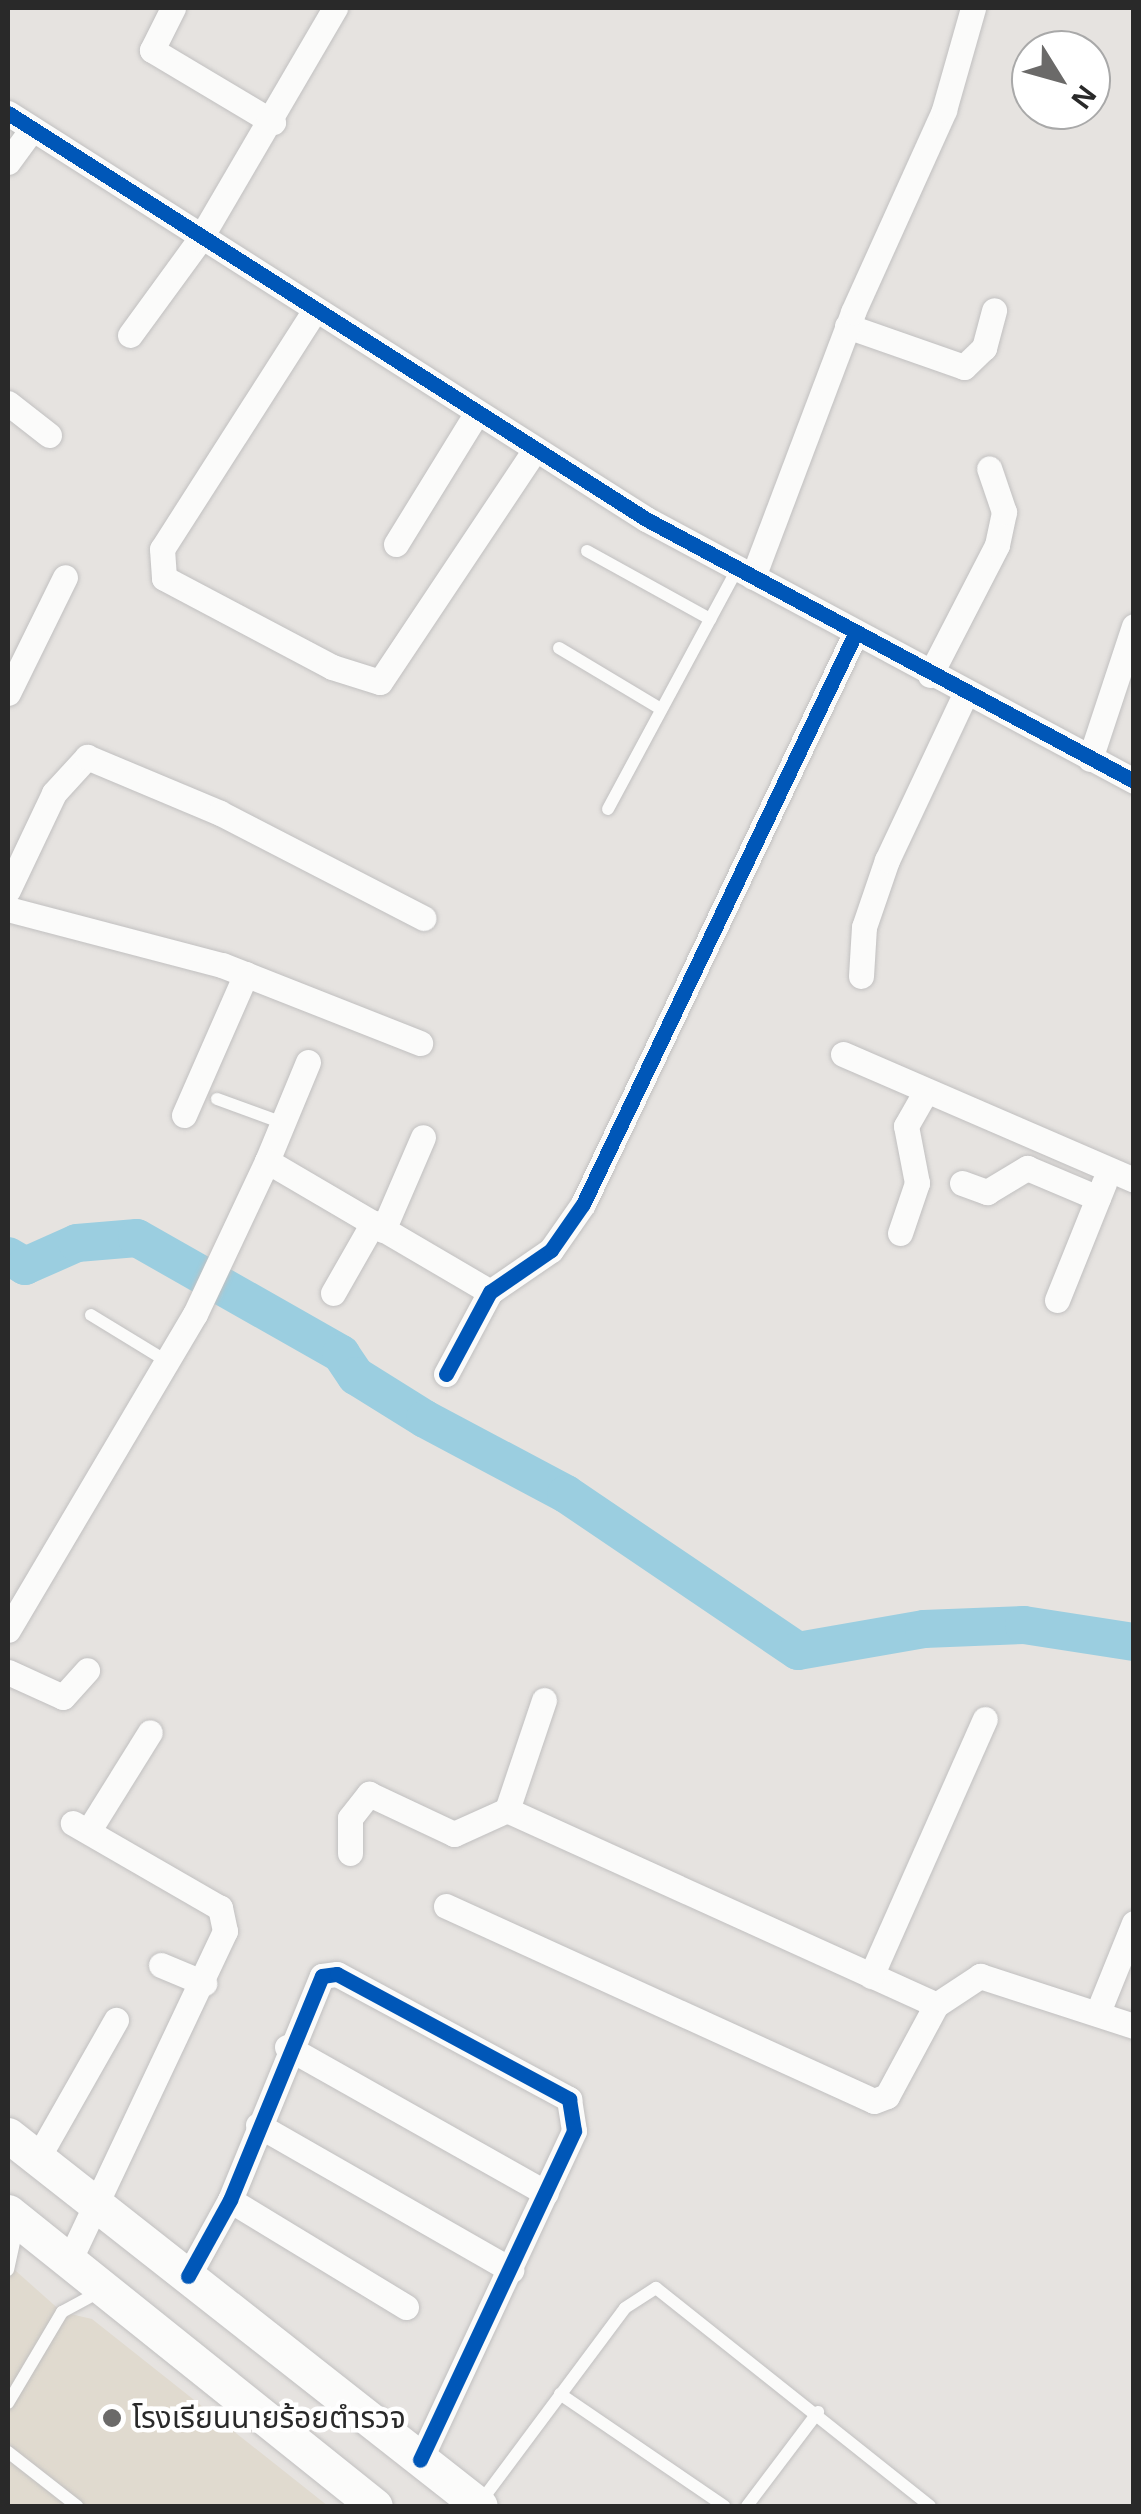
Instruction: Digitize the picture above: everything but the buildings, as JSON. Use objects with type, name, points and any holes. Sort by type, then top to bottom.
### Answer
[{"type":"street","points":[[172,8],[152,50],[273,122]]},
{"type":"street","points":[[130,335],[200,239],[273,122],[336,8]]},
{"type":"street","points":[[745,573],[847,326],[944,110],[973,8]]},
{"type":"street","points":[[8,113],[313,313],[535,450],[745,573],[964,694],[1133,779]]},
{"type":"street","points":[[8,162],[32,129]]},
{"type":"street","points":[[847,326],[964,366],[984,348],[994,310]]},
{"type":"street","points":[[313,313],[162,549],[164,578],[332,668],[380,682],[396,670],[535,450]]},
{"type":"street","points":[[8,404],[50,435]]},
{"type":"street","points":[[396,544],[476,414]]},
{"type":"street","points":[[930,675],[997,545],[1004,512],[989,468]]},
{"type":"street","points":[[8,693],[65,576]]},
{"type":"street","points":[[1090,759],[1134,626]]},
{"type":"street","points":[[446,1374],[490,1292],[552,1250],[583,1204],[855,634]]},
{"type":"street","points":[[861,976],[864,927],[887,860],[964,694]]},
{"type":"street","points":[[8,890],[54,792],[87,757],[423,918]]},
{"type":"street","points":[[8,909],[246,974],[420,1043]]},
{"type":"street","points":[[184,1116],[246,974]]},
{"type":"street","points":[[843,1054],[1121,1176],[1098,1198],[1057,1300]]},
{"type":"street","points":[[8,1630],[195,1314],[308,1062]]},
{"type":"street","points":[[900,1233],[917,1183],[906,1126],[926,1092]]},
{"type":"street","points":[[333,1293],[378,1226],[423,1137]]},
{"type":"street","points":[[266,1161],[490,1292]]},
{"type":"street","points":[[962,1183],[987,1192],[1026,1168],[1098,1198]]},
{"type":"street","points":[[8,1672],[63,1697],[86,1670]]},
{"type":"street","points":[[350,1852],[350,1818],[368,1794],[454,1834],[507,1810],[544,1700]]},
{"type":"street","points":[[871,1976],[985,1720]]},
{"type":"street","points":[[69,2261],[101,2208],[226,1931],[220,1908],[81,1826],[150,1732]]},
{"type":"street","points":[[507,1810],[936,2006]]},
{"type":"street","points":[[446,1906],[874,2101],[887,2096],[936,2006],[980,1976],[1134,2026]]},
{"type":"street","points":[[1098,2012],[1134,1923]]},
{"type":"street","points":[[161,1965],[204,1983]]},
{"type":"street","points":[[188,2276],[230,2200],[307,1994],[337,1974],[568,2099],[577,2122],[420,2460]]},
{"type":"street","points":[[37,2159],[116,2020]]},
{"type":"street","points":[[287,2048],[546,2193]]},
{"type":"street","points":[[258,2125],[511,2270]]},
{"type":"street","points":[[8,2135],[479,2506]]},
{"type":"street","points":[[230,2200],[406,2308]]},
{"type":"street","points":[[13,2216],[375,2506]]},
{"type":"lane","points":[[587,552],[710,619]]},
{"type":"lane","points":[[608,809],[710,619],[745,573]]},
{"type":"lane","points":[[559,648],[661,710]]},
{"type":"lane","points":[[217,1100],[282,1124]]},
{"type":"lane","points":[[91,1315],[168,1362]]},
{"type":"lane","points":[[8,2270],[13,2216]]},
{"type":"lane","points":[[8,2403],[62,2312],[106,2288]]},
{"type":"lane","points":[[479,2506],[625,2308],[656,2288],[818,2412],[930,2506]]},
{"type":"lane","points":[[560,2394],[724,2506]]},
{"type":"lane","points":[[747,2506],[818,2412]]},
{"type":"lane","points":[[8,2452],[77,2506]]},
{"type":"shaded area","name":"โรงเรียนนายร้อยตำรวจ","points":[[8,2264],[62,2312],[92,2319],[328,2506],[8,2506]]},
{"type":"waterway","points":[[8,1256],[25,1266],[77,1243],[137,1238],[341,1354],[356,1376],[425,1419],[566,1494],[798,1651],[924,1629],[1024,1625],[1134,1642]]},
{"type":"cycle path","points":[[8,113],[646,519],[1134,781]]},
{"type":"cycle path","points":[[446,1374],[490,1292],[551,1250],[583,1204],[855,634]]},
{"type":"cycle path","points":[[188,2276],[230,2200],[322,1976],[337,1974],[569,2099],[574,2131],[420,2460]]},
{"type":"place","name":"โรงเรียนนายร้อยตำรวจ","points":[[112,2418]]}]
